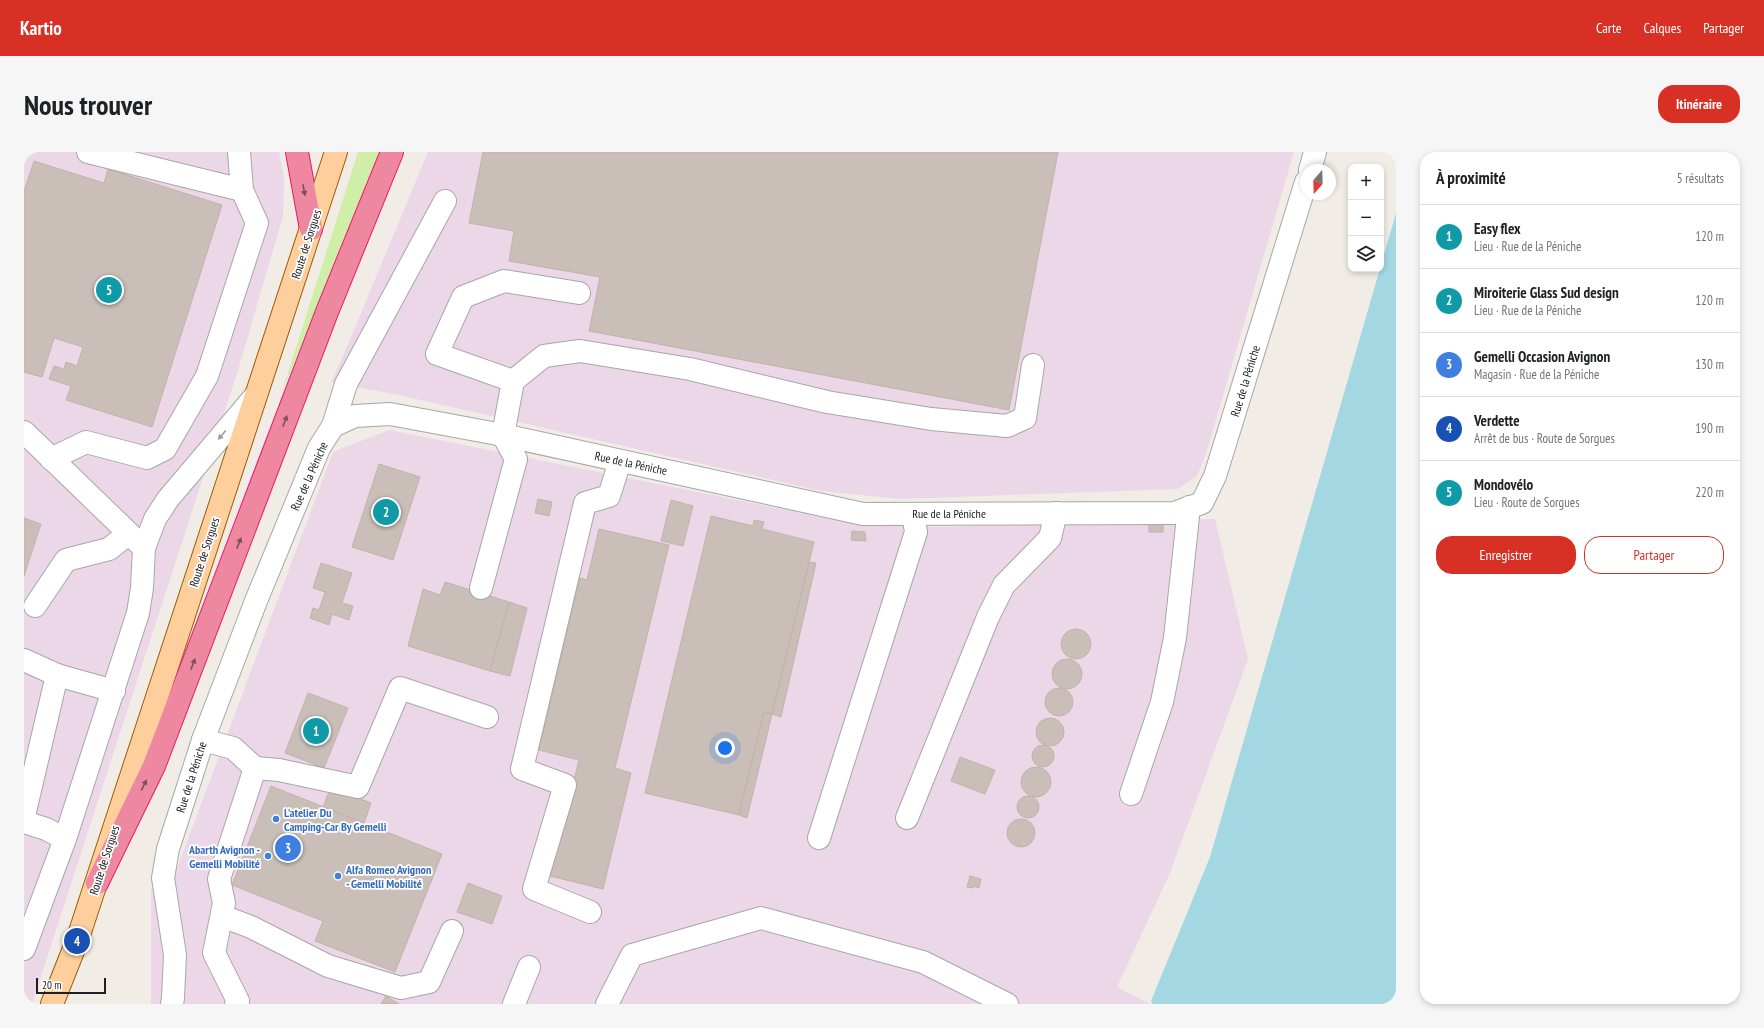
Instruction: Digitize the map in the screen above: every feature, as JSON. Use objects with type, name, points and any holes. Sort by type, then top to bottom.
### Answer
[{"type":"highway","points":[[297,152],[311,229]]},
{"type":"highway","points":[[97,883],[154,766],[324,320],[392,152]]},
{"type":"main road","name":"Route de Sorgues","points":[[74,952],[336,152]]},
{"type":"main road","points":[[52,1004],[74,952]]},
{"type":"main road","points":[[62,1004],[74,952]]},
{"type":"street","points":[[51,459],[86,442],[147,458],[165,449],[207,376],[257,223],[242,190],[239,152]]},
{"type":"street","points":[[1312,164],[1315,152]]},
{"type":"street","points":[[95,153],[242,190]]},
{"type":"street","name":"Rue de la Péniche","points":[[172,1004],[175,955],[163,878],[168,849],[203,740],[256,601],[319,448],[333,426],[355,416],[390,414],[503,435],[863,514],[1174,513],[1202,503],[1215,476],[1300,200]]},
{"type":"street","points":[[333,426],[346,384],[445,201]]},
{"type":"street","points":[[513,381],[437,354],[462,297],[504,281],[579,293]]},
{"type":"street","points":[[481,588],[516,459],[503,435],[513,381],[544,356],[580,351],[690,369],[827,402],[931,419],[1007,426],[1025,418],[1033,365]]},
{"type":"street","points":[[24,949],[65,839],[138,613],[142,588],[144,548],[155,519],[168,499],[256,395]]},
{"type":"street","points":[[24,432],[144,548]]},
{"type":"street","points":[[590,912],[534,889],[565,785],[522,770],[585,503],[609,496],[620,461]]},
{"type":"street","points":[[1131,794],[1162,702],[1174,645],[1189,507]]},
{"type":"street","points":[[907,818],[988,617],[1004,585],[1050,538],[1056,513]]},
{"type":"street","points":[[819,838],[916,532],[913,514]]},
{"type":"street","points":[[35,606],[66,560],[109,549],[128,534]]},
{"type":"street","points":[[24,660],[57,675],[114,691]]},
{"type":"street","points":[[24,816],[57,675]]},
{"type":"street","points":[[203,740],[233,748],[255,768],[279,770],[358,787],[400,688],[487,717]]},
{"type":"street","points":[[236,1004],[238,1001],[214,953],[224,903],[219,879],[255,768]]},
{"type":"street","points":[[24,822],[65,839]]},
{"type":"street","points":[[222,916],[251,927],[328,966],[401,988],[430,982],[452,931]]},
{"type":"street","points":[[607,1004],[632,955],[761,918],[923,962],[1007,1004]]},
{"type":"street","points":[[514,1004],[529,967]]},
{"type":"shaded area","points":[[24,152],[279,152],[284,180],[283,216],[239,367],[32,1004],[24,1004]]},
{"type":"shaded area","points":[[428,152],[1294,152],[1206,454],[1197,476],[1178,489],[901,499],[821,491],[403,396],[331,382]]},
{"type":"shaded area","points":[[389,430],[837,520],[939,527],[1215,519],[1248,659],[1170,873],[1117,987],[1150,1004],[151,1004],[151,889],[176,871],[333,452]]},
{"type":"green space","points":[[358,152],[382,152],[282,392]]},
{"type":"water","points":[[1396,213],[1396,1004],[1153,1004],[1151,1001],[1210,857],[1379,272],[1384,272],[1384,255]]},
{"type":"building","points":[[483,152],[1058,152],[1009,410],[589,331],[600,277],[509,261],[514,231],[469,223]]},
{"type":"building","points":[[34,161],[104,183],[108,169],[222,205],[152,427],[66,400],[71,386],[49,379],[54,366],[64,369],[66,362],[77,366],[83,347],[54,338],[42,377],[24,372],[24,191]]},
{"type":"building","points":[[379,464],[420,477],[393,560],[352,547]]},
{"type":"building","points":[[538,499],[552,502],[549,516],[535,513]]},
{"type":"building","points":[[671,500],[693,506],[683,546],[661,541]]},
{"type":"building","points":[[711,516],[753,526],[754,520],[764,522],[762,529],[814,542],[772,714],[764,712],[739,815],[645,793]]},
{"type":"building","points":[[24,518],[41,524],[24,576]]},
{"type":"building","points":[[1163,522],[1163,532],[1149,532],[1149,523]]},
{"type":"building","points":[[599,529],[669,545],[615,768],[631,773],[603,889],[550,876],[579,760],[539,750],[580,578],[587,580]]},
{"type":"building","points":[[852,531],[865,532],[866,541],[851,540]]},
{"type":"building","points":[[809,562],[816,563],[781,717],[772,714]]},
{"type":"building","points":[[321,563],[352,573],[342,603],[353,606],[349,620],[332,614],[329,625],[310,618],[313,608],[319,610],[325,592],[313,588]]},
{"type":"building","points":[[445,582],[509,602],[490,671],[408,646],[423,589],[440,595]]},
{"type":"building","points":[[509,602],[527,608],[510,676],[490,671]]},
{"type":"building","points":[[1076,629],[1087,633],[1091,644],[1087,655],[1076,659],[1065,655],[1061,644],[1065,633]]},
{"type":"building","points":[[1067,659],[1078,663],[1082,674],[1078,685],[1067,689],[1056,685],[1052,674],[1056,663]]},
{"type":"building","points":[[1059,688],[1069,692],[1073,702],[1069,712],[1059,716],[1049,712],[1045,702],[1049,692]]},
{"type":"building","points":[[308,693],[348,708],[324,768],[285,753]]},
{"type":"building","points":[[764,712],[772,714],[747,818],[739,815]]},
{"type":"building","points":[[1050,718],[1056,719],[1060,722],[1063,726],[1063,738],[1060,742],[1056,745],[1050,746],[1044,745],[1040,742],[1037,738],[1036,732],[1037,726],[1040,722],[1044,719]]},
{"type":"building","points":[[1043,745],[1051,748],[1054,756],[1051,764],[1043,767],[1035,764],[1032,756],[1035,748]]},
{"type":"building","points":[[960,757],[995,770],[985,794],[951,781]]},
{"type":"building","points":[[1036,767],[1042,768],[1050,776],[1050,788],[1042,796],[1036,797],[1030,796],[1022,788],[1021,782],[1022,776],[1030,768]]},
{"type":"building","points":[[271,786],[442,854],[395,972],[315,941],[323,921],[232,885]]},
{"type":"building","points":[[331,787],[371,803],[364,823],[323,807]]},
{"type":"building","points":[[1028,796],[1036,799],[1039,807],[1036,815],[1028,818],[1020,815],[1017,807],[1020,799]]},
{"type":"building","points":[[1021,819],[1031,823],[1035,833],[1031,843],[1021,847],[1011,843],[1007,833],[1011,823]]},
{"type":"building","points":[[970,876],[981,879],[979,888],[973,886],[973,888],[967,887]]},
{"type":"building","points":[[468,883],[502,896],[492,924],[457,912]]},
{"type":"building","points":[[386,996],[399,1004],[381,1004]]},
{"type":"place","name":"Mondovélo","points":[[109,290]]},
{"type":"place","name":"Miroiterie Glass Sud design","points":[[386,512]]},
{"type":"place","name":"Easy flex","points":[[316,731]]},
{"type":"place","name":"L'atelier Du Camping-Car By Gemelli","points":[[276,819]]},
{"type":"place","name":"Gemelli Occasion Avignon","points":[[288,848]]},
{"type":"place","name":"Abarth Avignon - Gemelli Mobilité","points":[[268,856]]},
{"type":"place","name":"Alfa Romeo Avignon - Gemelli Mobilité","points":[[338,876]]},
{"type":"place","name":"Verdette","points":[[77,941]]}]
